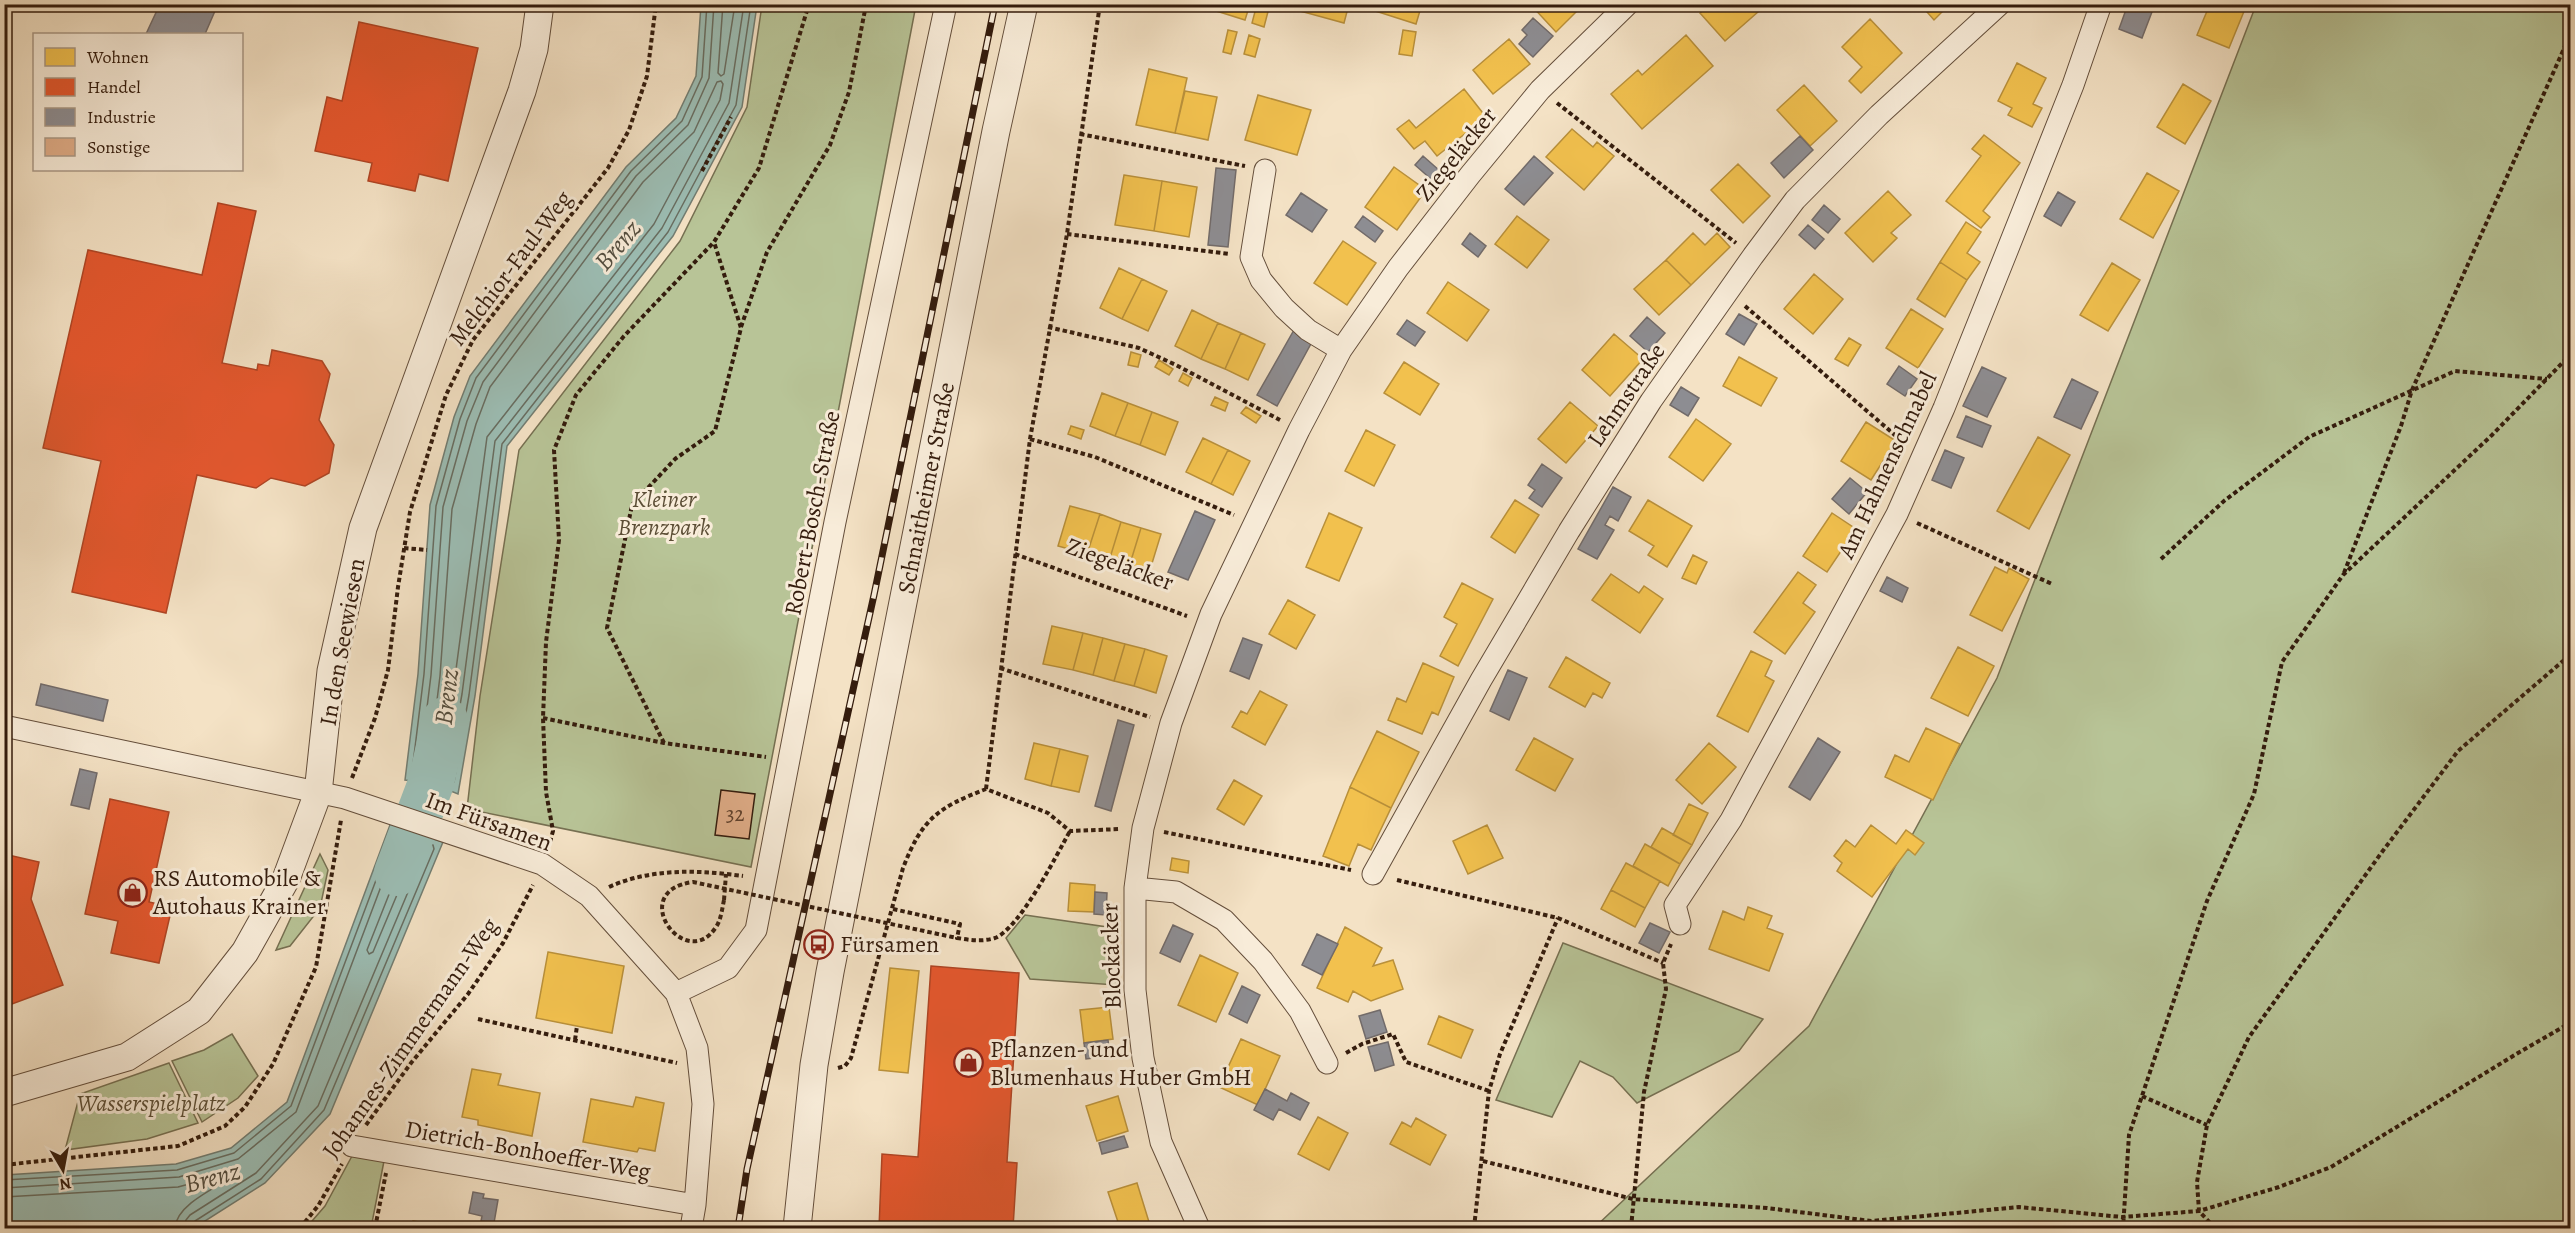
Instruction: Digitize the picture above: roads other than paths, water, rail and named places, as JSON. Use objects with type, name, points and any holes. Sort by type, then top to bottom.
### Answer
[{"type":"street","name":"In den Seewiesen","points":[[522,91],[524,4]]},
{"type":"street","name":"In den Seewiesen","points":[[4,1093],[127,1057],[199,1011],[245,952],[286,879],[318,793],[331,671],[363,528],[522,91],[537,38],[540,4]]},
{"type":"street","name":"Robert-Bosch-Straße","points":[[676,993],[728,968],[756,930],[835,522],[945,4]]},
{"type":"street","name":"Schnaitheimer Straße","points":[[796,1228],[814,1065],[830,972],[996,131],[1024,4]]},
{"type":"street","name":"Ziegeläcker","points":[[1143,828],[1171,723],[1207,624],[1299,430],[1341,350],[1398,268],[1540,90],[1628,4]]},
{"type":"street","name":"Lehmstraße","points":[[1373,874],[1481,680],[1569,531],[1651,401],[1753,256],[1795,200],[1879,115],[2000,4]]},
{"type":"street","name":"Am Hahnenschnabel","points":[[1680,924],[1676,905],[1731,820],[1897,514],[1922,458],[2069,96],[2101,4]]},
{"type":"street","points":[[1265,170],[1251,257],[1261,280],[1284,308],[1308,330],[1341,350]]},
{"type":"street","name":"Im Fürsamen","points":[[4,726],[345,798],[543,864],[590,896],[676,993],[697,1048],[703,1104],[691,1228]]},
{"type":"street","name":"Blockäcker","points":[[1143,828],[1135,888],[1135,990],[1143,1058],[1161,1142],[1199,1228]]},
{"type":"street","name":"Blockäcker","points":[[1135,888],[1176,892],[1224,920],[1263,961],[1300,1011],[1327,1063]]},
{"type":"street","name":"Dietrich-Bonhoeffer-Weg","points":[[352,1146],[695,1205]]},
{"type":"water","points":[[701,5],[757,5],[742,107],[673,236],[507,446],[475,696],[458,794],[431,783],[405,780],[418,674],[430,505],[454,417],[470,376],[626,167],[676,118],[696,76]]},
{"type":"water","points":[[390,825],[443,842],[330,1114],[265,1183],[194,1228],[5,1228],[5,1175],[176,1164],[231,1148],[287,1102]]},
{"type":"waterway","name":"Brenz","points":[[397,873],[431,783],[445,720]]},
{"type":"railway","points":[[738,1228],[747,1169],[874,595],[995,4]]},
{"type":"place","name":"RS Automobile & Autohaus Krainer","points":[[132,892]]},
{"type":"place","name":"Fürsamen","points":[[819,944]]},
{"type":"place","name":"Pflanzen- und Blumenhaus Huber GmbH","points":[[969,1063]]},
{"type":"park label","name":"Kleiner Brenzpark","points":[[664,513]]},
{"type":"park label","name":"Wasserspielplatz","points":[[151,1103]]}]
